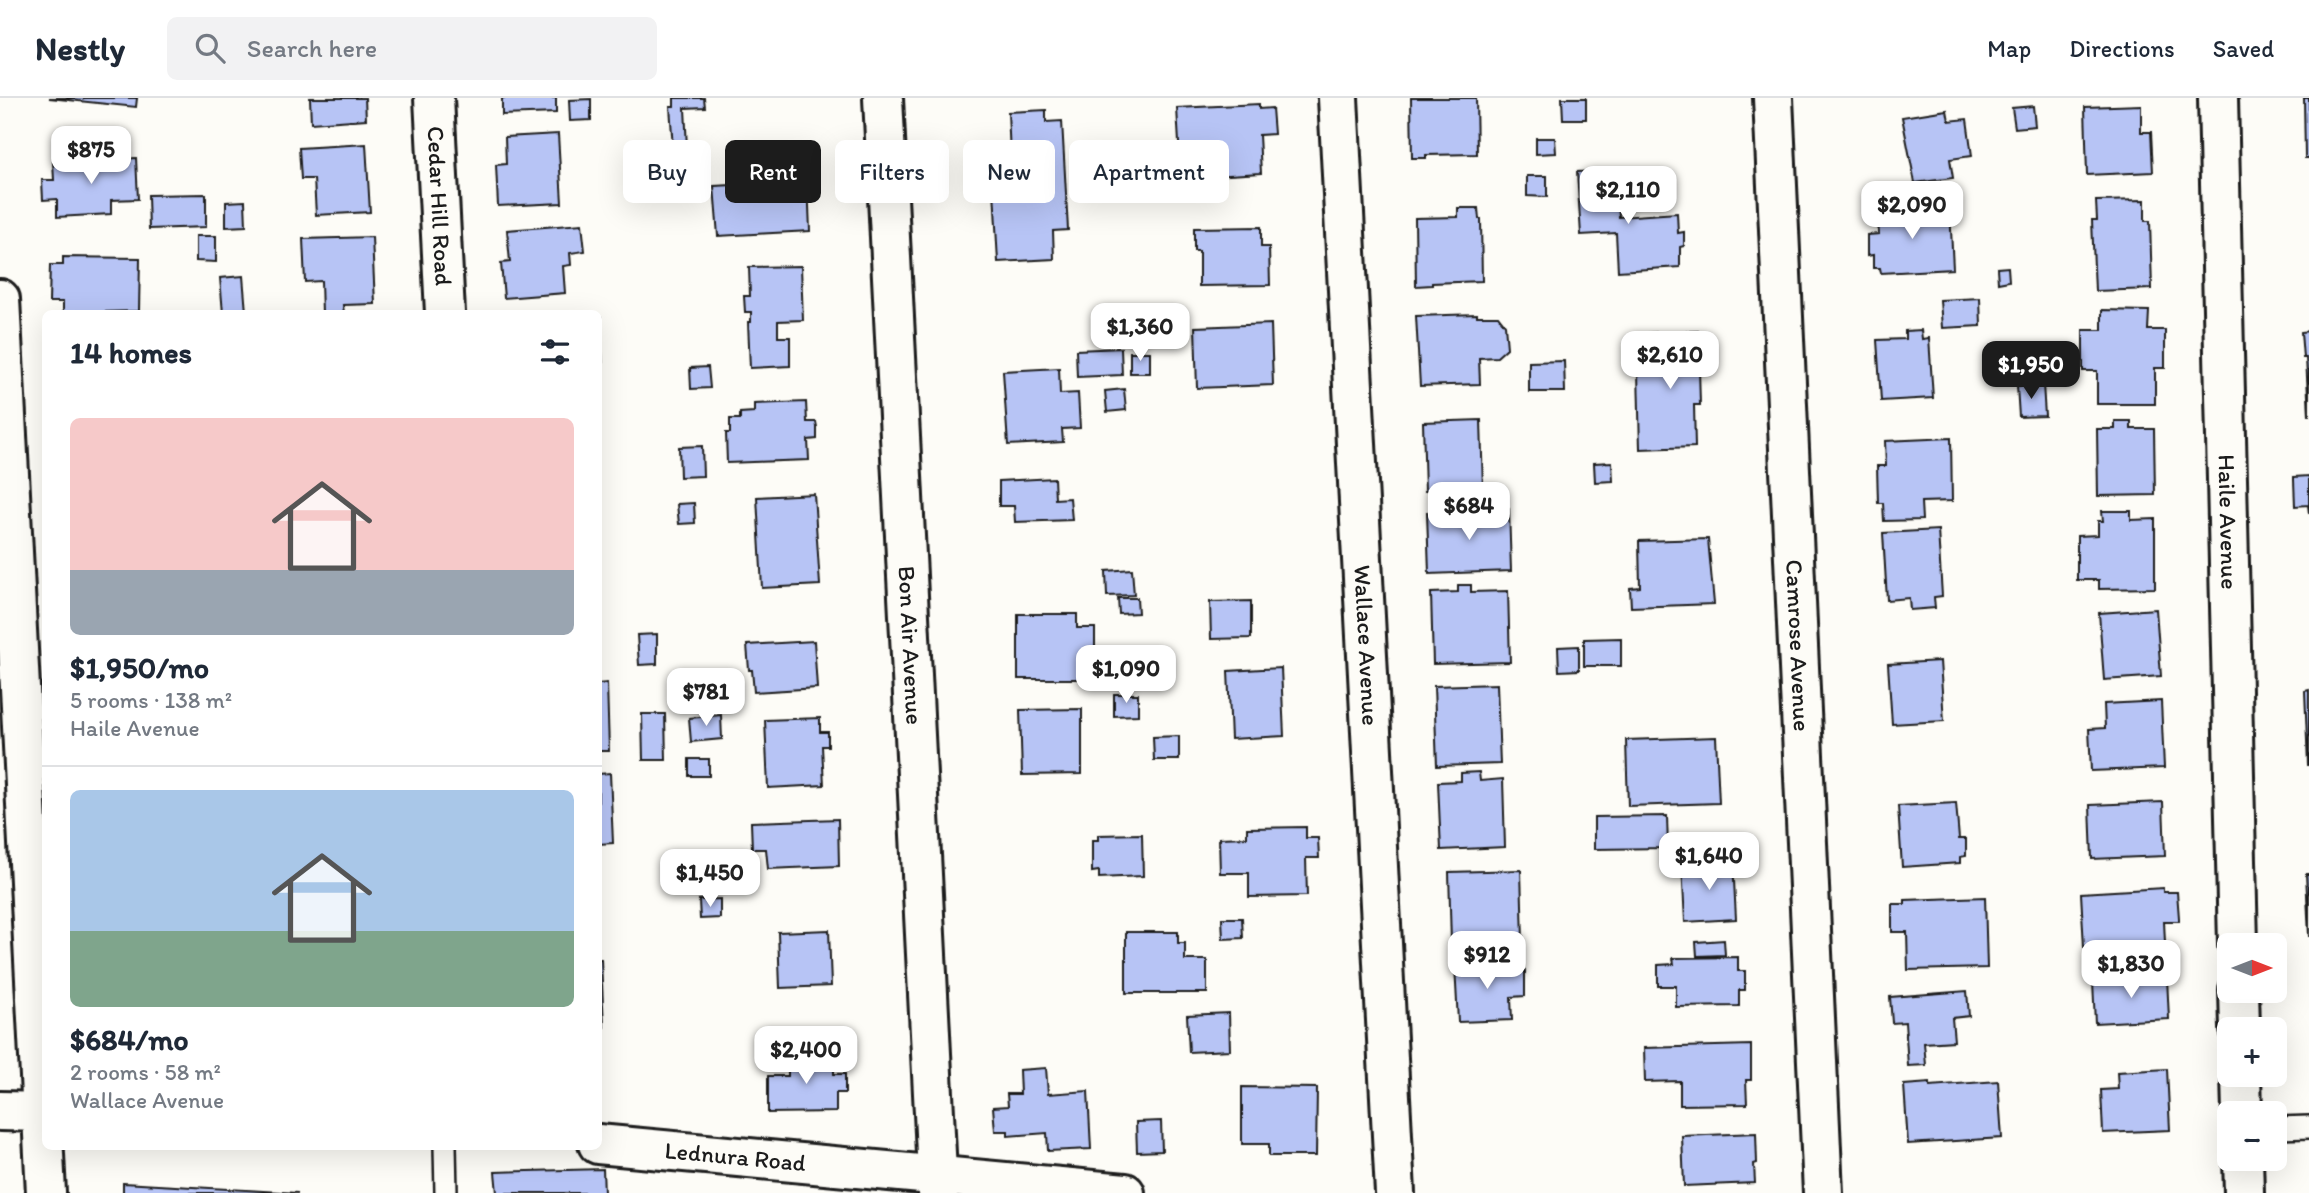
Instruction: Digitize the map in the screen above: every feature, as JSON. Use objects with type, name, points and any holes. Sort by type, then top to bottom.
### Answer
[{"type":"street","name":"Cedar Hill Road","points":[[434,98],[445,310]]},
{"type":"street","name":"Bon Air Avenue","points":[[883,98],[937,1184]]},
{"type":"street","name":"Wallace Avenue","points":[[1338,98],[1395,1193]]},
{"type":"street","name":"Camrose Avenue","points":[[1773,98],[1823,1193]]},
{"type":"street","name":"Haile Avenue","points":[[2218,98],[2238,933]]},
{"type":"street","points":[[0,299],[42,1075]]},
{"type":"street","points":[[0,1111],[42,1112]]},
{"type":"street","name":"Lednura Road","points":[[602,1144],[937,1184],[1125,1193]]},
{"type":"street","points":[[45,1150],[46,1193]]},
{"type":"street","points":[[2243,1171],[2244,1193]]},
{"type":"lane","points":[[2287,1128],[2309,1127]]},
{"type":"lane","points":[[445,1150],[446,1193]]},
{"type":"building","points":[[49,98],[137,98],[136,107]]},
{"type":"building","points":[[310,98],[365,98],[366,119],[311,123]]},
{"type":"building","points":[[502,98],[556,98],[556,113],[502,115]]},
{"type":"building","points":[[674,98],[704,98],[705,107],[685,108],[687,140],[672,140],[670,106],[674,106]]},
{"type":"building","points":[[1411,98],[1476,98],[1477,154],[1426,155],[1426,158],[1412,158]]},
{"type":"building","points":[[1562,98],[1586,98],[1586,119],[1563,119]]},
{"type":"building","points":[[2304,98],[2309,98],[2309,158],[2305,158]]},
{"type":"building","points":[[591,99],[591,120],[570,121],[569,100]]},
{"type":"building","points":[[1259,104],[1259,109],[1272,108],[1274,134],[1259,135],[1261,173],[1229,175],[1229,140],[1179,140],[1177,108]]},
{"type":"building","points":[[2141,105],[2141,132],[2151,132],[2153,172],[2087,175],[2085,107]]},
{"type":"building","points":[[2033,106],[2035,126],[2015,128],[2012,108]]},
{"type":"building","points":[[1046,110],[1046,122],[1062,121],[1068,230],[1053,231],[1054,259],[998,262],[995,203],[1055,203],[1055,140],[1009,140],[1008,112]]},
{"type":"building","points":[[1947,110],[1949,121],[1967,119],[1972,156],[1950,159],[1953,178],[1915,183],[1902,117]]},
{"type":"building","points":[[558,134],[562,203],[498,206],[496,165],[506,164],[505,137]]},
{"type":"building","points":[[1536,138],[1555,138],[1556,153],[1536,154]]},
{"type":"building","points":[[366,144],[370,212],[316,215],[314,179],[301,179],[299,148]]},
{"type":"building","points":[[136,158],[138,199],[111,200],[111,214],[57,217],[57,199],[43,200],[42,180],[54,180],[53,162]]},
{"type":"building","points":[[1616,170],[1619,217],[1677,213],[1678,233],[1684,232],[1684,246],[1680,247],[1680,267],[1618,271],[1616,233],[1581,235],[1577,172]]},
{"type":"building","points":[[1527,176],[1547,176],[1547,197],[1527,196]]},
{"type":"building","points":[[725,185],[725,203],[809,203],[810,231],[718,236],[714,186]]},
{"type":"building","points":[[206,194],[206,227],[149,229],[148,195]]},
{"type":"building","points":[[2145,200],[2145,221],[2150,221],[2152,289],[2095,291],[2092,220],[2097,220],[2096,201]]},
{"type":"building","points":[[245,201],[246,226],[226,227],[226,202]]},
{"type":"building","points":[[1458,208],[1478,208],[1481,219],[1482,281],[1416,286],[1415,218],[1458,217]]},
{"type":"building","points":[[1950,209],[1953,269],[1881,273],[1880,268],[1873,268],[1873,255],[1867,256],[1867,235],[1879,234],[1877,212]]},
{"type":"building","points":[[582,224],[585,251],[570,253],[571,265],[563,266],[565,293],[504,298],[501,263],[510,262],[507,230]]},
{"type":"building","points":[[1261,227],[1261,247],[1269,247],[1270,285],[1199,286],[1199,251],[1194,251],[1194,228]]},
{"type":"building","points":[[196,236],[216,236],[216,262],[196,261]]},
{"type":"building","points":[[372,237],[375,304],[343,305],[344,310],[322,310],[321,281],[305,282],[303,239]]},
{"type":"building","points":[[63,257],[140,258],[139,310],[63,310],[63,302],[49,302],[50,265],[63,265]]},
{"type":"building","points":[[801,266],[803,320],[778,321],[778,337],[790,337],[790,366],[750,368],[748,322],[751,322],[751,312],[745,312],[744,296],[750,296],[749,267]]},
{"type":"building","points":[[2008,267],[2009,281],[1998,283],[1997,268]]},
{"type":"building","points":[[243,276],[246,310],[223,310],[220,278]]},
{"type":"building","points":[[1980,298],[1981,326],[1942,328],[1940,300]]},
{"type":"building","points":[[2102,310],[2149,311],[2148,330],[2165,330],[2165,368],[2155,368],[2155,404],[2097,404],[2097,371],[2083,371],[2083,330],[2102,330]]},
{"type":"building","points":[[1416,316],[1498,316],[1505,325],[1507,348],[1497,357],[1479,358],[1480,384],[1420,386]]},
{"type":"building","points":[[1271,324],[1273,385],[1197,388],[1195,327]]},
{"type":"building","points":[[1921,330],[1922,339],[1929,338],[1933,398],[1881,401],[1877,340],[1905,339],[1905,331]]},
{"type":"building","points":[[1698,331],[1700,405],[1694,405],[1695,447],[1640,449],[1638,372],[1649,371],[1648,333]]},
{"type":"building","points":[[2309,331],[2309,416],[2306,358],[2303,358],[2301,332]]},
{"type":"building","points":[[1121,348],[1122,375],[1077,377],[1076,350]]},
{"type":"building","points":[[1130,352],[1150,352],[1150,373],[1130,373]]},
{"type":"building","points":[[1564,361],[1565,392],[1529,392],[1529,362]]},
{"type":"building","points":[[708,367],[710,388],[691,389],[690,368]]},
{"type":"building","points":[[1059,368],[1060,394],[1078,393],[1080,428],[1062,429],[1063,442],[1008,445],[1003,371]]},
{"type":"building","points":[[2043,384],[2045,416],[2019,417],[2017,386]]},
{"type":"building","points":[[1124,389],[1126,410],[1107,412],[1105,391]]},
{"type":"building","points":[[806,402],[807,422],[816,422],[817,427],[817,439],[808,440],[809,460],[727,463],[726,433],[730,433],[730,419],[740,419],[740,413],[754,412],[754,404]]},
{"type":"building","points":[[1481,420],[1483,490],[1425,491],[1423,422]]},
{"type":"building","points":[[2115,421],[2131,421],[2131,429],[2154,429],[2155,495],[2098,496],[2097,429],[2115,429]]},
{"type":"building","points":[[1951,438],[1952,501],[1921,502],[1922,520],[1884,521],[1883,503],[1878,503],[1877,466],[1886,466],[1885,441]]},
{"type":"building","points":[[702,446],[703,476],[680,477],[679,447]]},
{"type":"building","points":[[1612,462],[1613,481],[1595,482],[1594,463]]},
{"type":"building","points":[[2309,476],[2309,514],[2308,505],[2295,506],[2294,477]]},
{"type":"building","points":[[1054,478],[1055,499],[1070,498],[1072,520],[1015,522],[1014,506],[999,506],[999,481]]},
{"type":"building","points":[[814,494],[820,585],[762,588],[757,497]]},
{"type":"building","points":[[694,503],[695,523],[679,524],[677,504]]},
{"type":"building","points":[[1509,509],[1511,571],[1429,574],[1427,512]]},
{"type":"building","points":[[2102,511],[2131,511],[2131,520],[2155,519],[2155,588],[2099,589],[2099,580],[2077,580],[2077,536],[2098,535],[2098,521],[2103,521]]},
{"type":"building","points":[[1938,530],[1942,596],[1934,597],[1935,608],[1910,610],[1909,598],[1887,600],[1883,533]]},
{"type":"building","points":[[1708,539],[1714,604],[1631,607],[1630,588],[1640,587],[1639,541]]},
{"type":"building","points":[[1132,569],[1134,595],[1107,596],[1106,571]]},
{"type":"building","points":[[1458,585],[1471,585],[1471,592],[1508,591],[1510,662],[1433,664],[1431,593],[1458,592]]},
{"type":"building","points":[[1118,598],[1137,598],[1138,613],[1119,614]]},
{"type":"building","points":[[1251,601],[1251,638],[1211,639],[1210,602]]},
{"type":"building","points":[[2156,609],[2161,676],[2104,680],[2099,613]]},
{"type":"building","points":[[1018,614],[1077,614],[1077,628],[1095,628],[1095,671],[1079,671],[1079,679],[1018,679]]},
{"type":"building","points":[[657,634],[657,664],[639,665],[637,635]]},
{"type":"building","points":[[1621,638],[1621,666],[1584,666],[1584,639]]},
{"type":"building","points":[[814,641],[817,688],[754,692],[747,645]]},
{"type":"building","points":[[1579,646],[1579,670],[1559,671],[1558,647]]},
{"type":"building","points":[[1940,661],[1944,721],[1892,724],[1888,664]]},
{"type":"building","points":[[1281,668],[1284,736],[1231,739],[1228,671]]},
{"type":"building","points":[[607,683],[609,751],[602,751],[602,684]]},
{"type":"building","points":[[1497,684],[1500,764],[1437,766],[1434,686]]},
{"type":"building","points":[[2309,690],[2309,765],[2308,765],[2305,691]]},
{"type":"building","points":[[1114,694],[1138,694],[1138,715],[1114,716]]},
{"type":"building","points":[[2161,701],[2164,768],[2091,771],[2089,729],[2105,728],[2104,704]]},
{"type":"building","points":[[1082,709],[1082,774],[1022,775],[1020,710]]},
{"type":"building","points":[[642,714],[665,714],[666,760],[643,760]]},
{"type":"building","points":[[721,715],[722,739],[691,742],[689,718]]},
{"type":"building","points":[[820,718],[820,732],[828,732],[828,746],[822,746],[824,785],[768,788],[765,720]]},
{"type":"building","points":[[1179,736],[1179,760],[1154,760],[1153,737]]},
{"type":"building","points":[[1716,737],[1719,803],[1628,806],[1626,740]]},
{"type":"building","points":[[689,759],[709,759],[709,776],[689,776]]},
{"type":"building","points":[[1479,772],[1480,781],[1503,779],[1505,847],[1441,850],[1438,782],[1461,781],[1461,773]]},
{"type":"building","points":[[610,773],[613,843],[602,844],[602,774]]},
{"type":"building","points":[[2163,802],[2165,856],[2092,859],[2090,805]]},
{"type":"building","points":[[1956,803],[1959,839],[1966,839],[1966,856],[1960,857],[1960,863],[1902,867],[1898,806]]},
{"type":"building","points":[[1667,816],[1668,848],[1594,849],[1594,817]]},
{"type":"building","points":[[838,819],[839,866],[768,869],[766,849],[752,849],[751,822]]},
{"type":"building","points":[[1306,827],[1306,838],[1318,838],[1319,858],[1306,858],[1307,896],[1249,897],[1249,873],[1220,873],[1219,838],[1247,837],[1247,828]]},
{"type":"building","points":[[1142,834],[1143,876],[1099,878],[1099,871],[1092,872],[1092,840],[1098,840],[1098,835]]},
{"type":"building","points":[[1733,861],[1736,919],[1685,922],[1682,864]]},
{"type":"building","points":[[1521,870],[1523,941],[1451,943],[1449,872]]},
{"type":"building","points":[[2306,874],[2309,874],[2309,937]]},
{"type":"building","points":[[2163,888],[2163,892],[2177,892],[2179,918],[2179,921],[2164,921],[2165,943],[2084,947],[2081,893]]},
{"type":"building","points":[[1985,897],[1987,968],[1908,970],[1907,932],[1892,932],[1892,904],[1905,904],[1905,900]]},
{"type":"building","points":[[720,899],[720,918],[700,919],[699,900]]},
{"type":"building","points":[[1222,918],[1242,918],[1243,938],[1223,939]]},
{"type":"building","points":[[829,930],[831,986],[780,988],[778,932]]},
{"type":"building","points":[[1126,932],[1178,932],[1178,943],[1185,943],[1185,960],[1207,960],[1207,993],[1126,993]]},
{"type":"building","points":[[1724,940],[1725,955],[1697,956],[1696,942]]},
{"type":"building","points":[[1738,957],[1738,971],[1745,971],[1745,990],[1739,990],[1739,1006],[1676,1007],[1676,986],[1658,986],[1658,965],[1674,964],[1673,958]]},
{"type":"building","points":[[1511,962],[1511,972],[1525,971],[1525,996],[1511,997],[1512,1020],[1458,1022],[1455,965]]},
{"type":"building","points":[[2167,978],[2169,1019],[2095,1023],[2093,982]]},
{"type":"building","points":[[602,982],[604,1027],[602,1027]]},
{"type":"building","points":[[1967,991],[1969,1016],[1952,1018],[1954,1041],[1924,1043],[1926,1065],[1908,1066],[1905,1022],[1892,1023],[1890,997]]},
{"type":"building","points":[[1229,1013],[1230,1050],[1189,1052],[1187,1015]]},
{"type":"building","points":[[1751,1045],[1751,1080],[1746,1080],[1747,1104],[1680,1105],[1680,1081],[1645,1082],[1644,1048]]},
{"type":"building","points":[[788,1055],[834,1055],[834,1074],[845,1074],[845,1093],[836,1093],[836,1112],[768,1113],[768,1076],[788,1076]]},
{"type":"building","points":[[1046,1068],[1048,1094],[1088,1091],[1091,1149],[1048,1151],[1047,1133],[1008,1136],[1008,1131],[995,1131],[993,1107],[1008,1106],[1007,1094],[1020,1094],[1019,1070]]},
{"type":"building","points":[[2167,1069],[2170,1130],[2103,1133],[2101,1090],[2118,1089],[2117,1072]]},
{"type":"building","points":[[1998,1081],[2002,1138],[1908,1144],[1904,1085],[1930,1083],[1930,1086]]},
{"type":"building","points":[[1242,1087],[1317,1088],[1316,1156],[1269,1156],[1269,1144],[1242,1144]]},
{"type":"building","points":[[1161,1121],[1162,1151],[1137,1152],[1136,1122]]},
{"type":"building","points":[[1756,1133],[1755,1183],[1684,1186],[1682,1136]]},
{"type":"building","points":[[603,1169],[604,1193],[497,1193],[495,1172]]},
{"type":"building","points":[[123,1183],[210,1188],[298,1193],[123,1193]]}]
